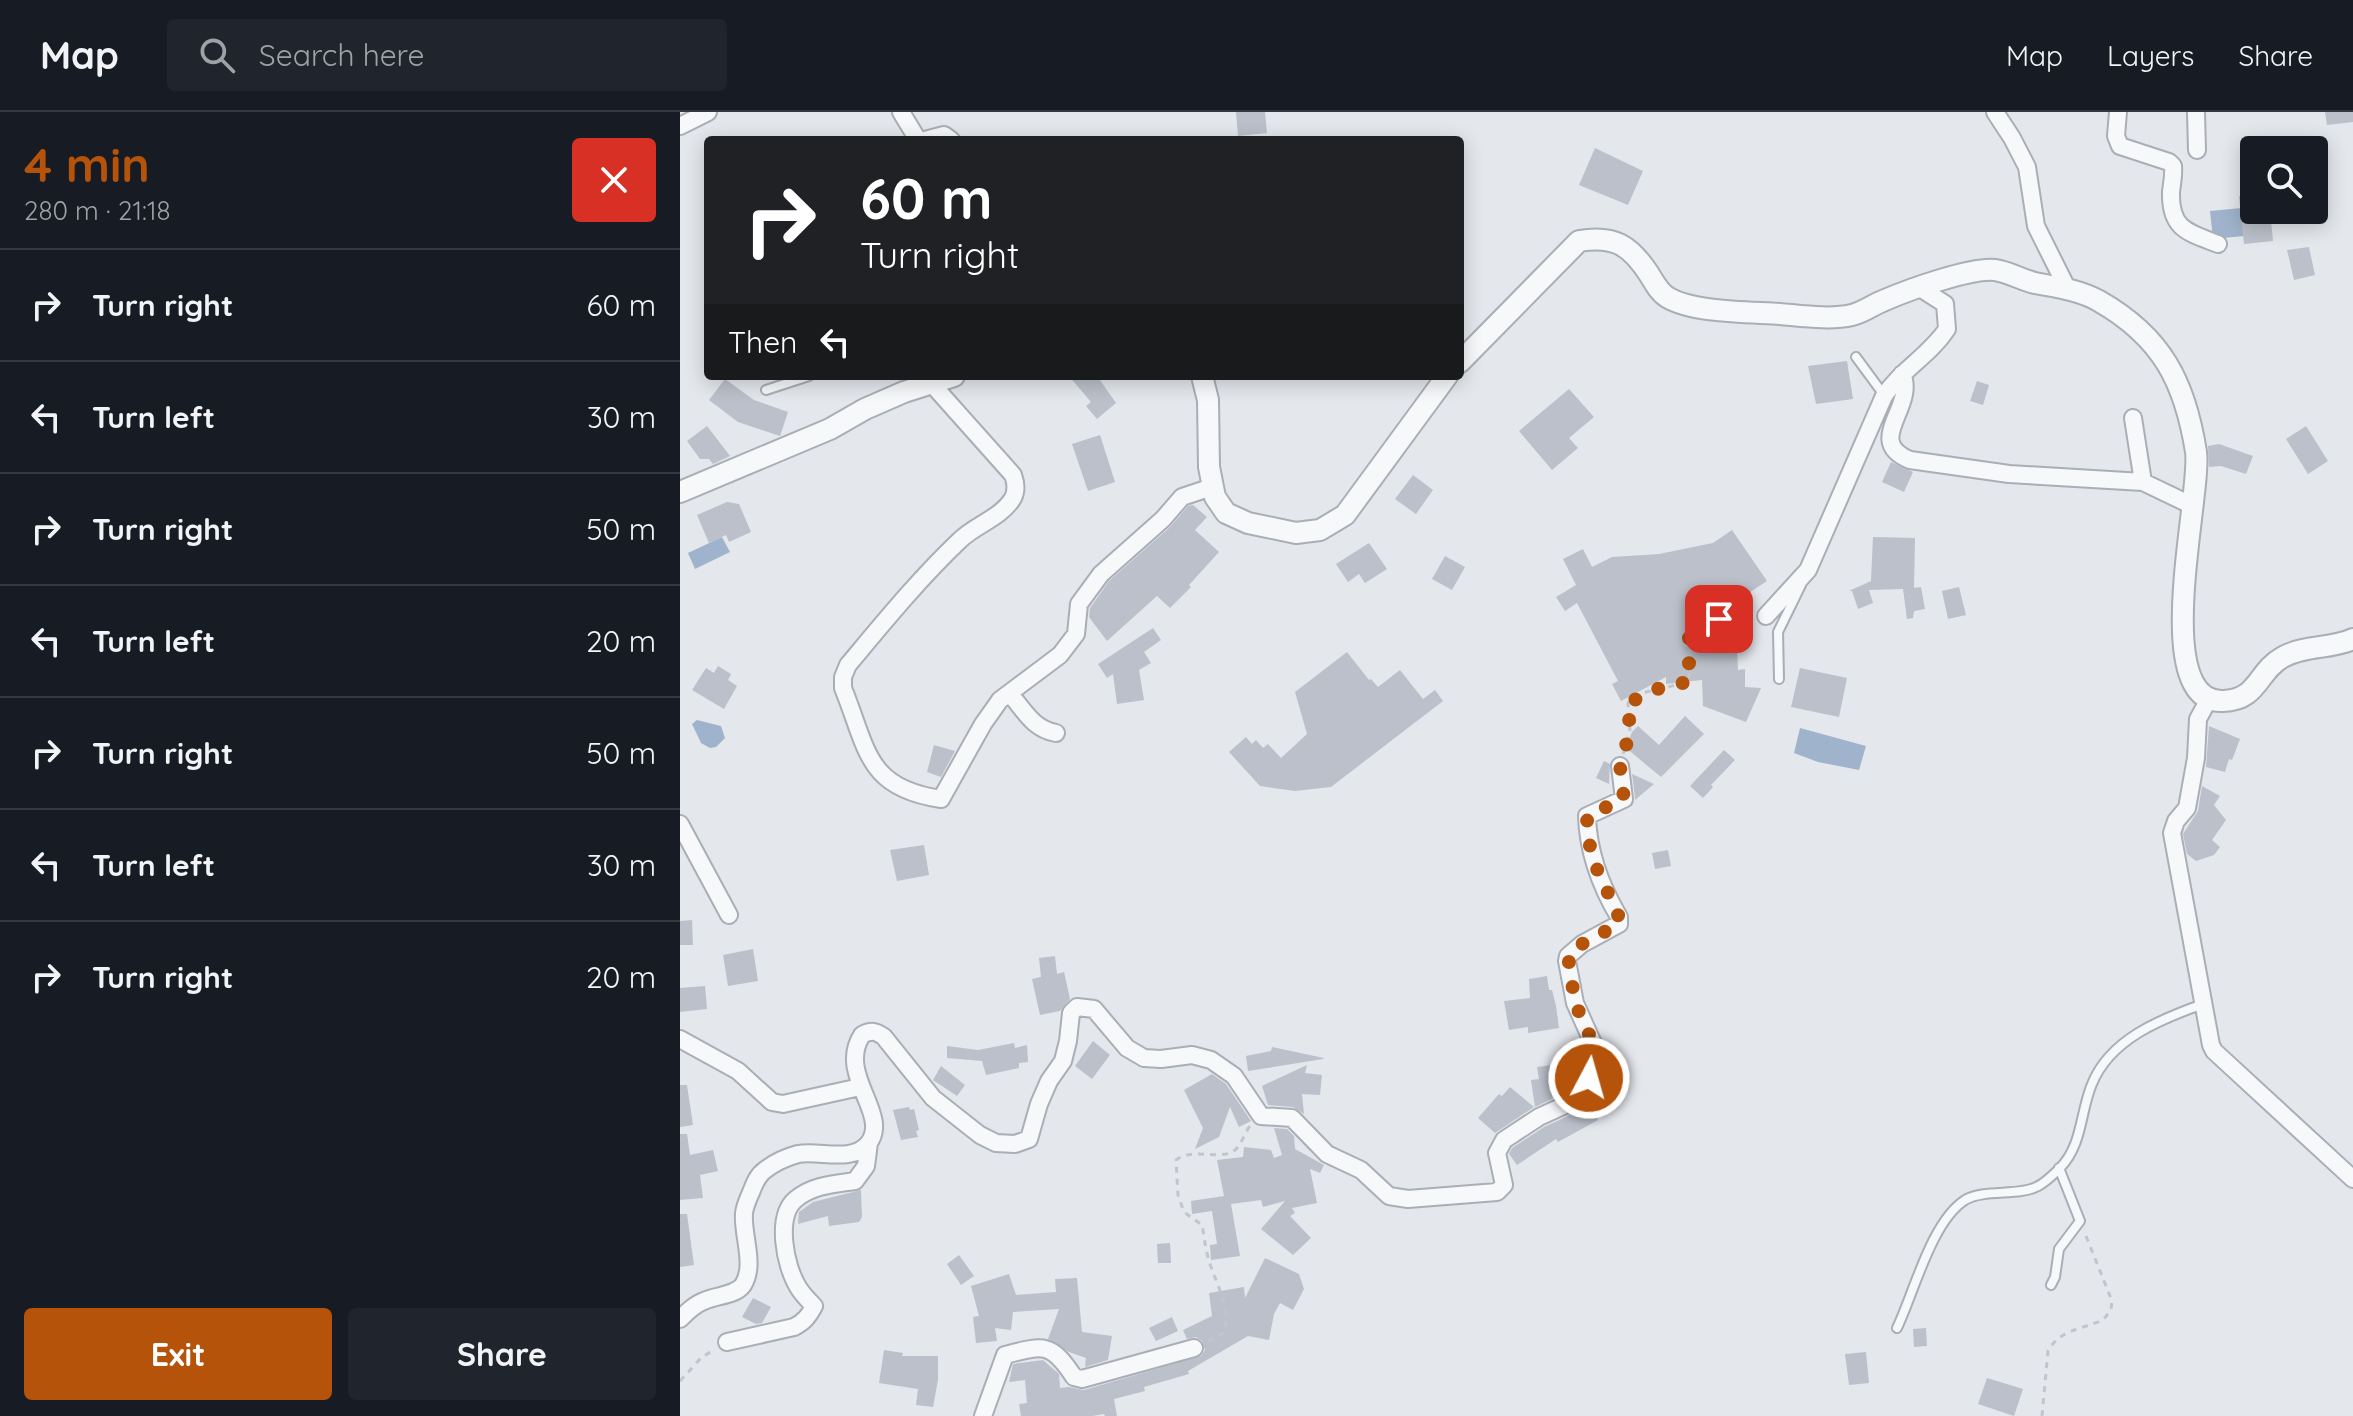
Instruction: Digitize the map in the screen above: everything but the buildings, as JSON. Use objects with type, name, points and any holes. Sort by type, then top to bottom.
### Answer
[{"type":"street","points":[[680,126],[708,112]]},
{"type":"street","points":[[901,112],[916,136]]},
{"type":"street","points":[[1995,112],[2027,167],[2036,226],[2068,290]]},
{"type":"street","points":[[2118,112],[2116,136],[2120,146],[2173,166],[2171,202],[2175,222],[2183,229],[2218,244]]},
{"type":"street","points":[[2196,112],[2197,150]]},
{"type":"street","points":[[1464,358],[1579,241],[1596,238],[1614,241],[1628,248],[1656,287],[1668,298],[1691,306],[1854,315],[1886,299],[1952,277],[1993,270],[2068,290],[2097,300],[2142,332],[2164,357],[2179,387],[2192,434],[2197,469],[2186,559],[2183,648],[2196,688],[2209,699],[2219,702],[2238,700],[2251,692],[2273,664],[2283,657],[2353,639]]},
{"type":"street","points":[[1766,616],[1808,570],[1884,396],[1902,374],[1929,352],[1947,329],[1945,304],[1920,288]]},
{"type":"street","points":[[1902,374],[1905,390],[1889,437],[1891,449],[1900,456],[2009,474],[2143,482],[2193,506]]},
{"type":"street","points":[[680,492],[830,429],[928,380],[1013,475],[1015,493],[1012,501],[963,537],[906,594],[848,665],[843,677],[843,688],[871,762],[890,784],[914,795],[941,799],[1000,700],[1060,655],[1076,634],[1079,604],[1101,574],[1163,519],[1182,497],[1212,487]]},
{"type":"street","points":[[1203,380],[1208,400],[1212,487],[1226,513],[1248,523],[1296,533],[1320,530],[1345,515],[1444,380]]},
{"type":"street","points":[[2133,418],[2143,482]]},
{"type":"street","points":[[1010,694],[1030,720],[1043,731],[1056,733]]},
{"type":"street","points":[[2209,699],[2198,719],[2196,758],[2187,808],[2176,821],[2172,833],[2214,1051],[2353,1179]]},
{"type":"street","points":[[727,1342],[794,1327],[804,1322],[814,1306],[797,1286],[790,1269],[785,1247],[786,1211],[794,1200],[818,1187],[855,1181],[866,1166],[873,1130],[871,1108],[860,1087],[855,1068],[856,1044],[862,1035],[877,1031],[933,1098],[980,1135],[996,1143],[1015,1144],[1029,1139],[1049,1081],[1063,1061],[1071,1013],[1077,1007],[1088,1007],[1094,1009],[1127,1048],[1144,1058],[1192,1055],[1224,1067],[1239,1082],[1258,1114],[1292,1118],[1327,1154],[1361,1170],[1389,1196],[1434,1198],[1492,1194],[1500,1190],[1504,1185],[1497,1153],[1504,1140],[1539,1117],[1563,1106],[1573,1091],[1582,1086],[1600,1065],[1575,1003],[1567,961],[1568,956],[1582,944],[1619,924],[1619,917],[1594,866],[1587,844],[1587,816],[1624,799],[1620,766]]},
{"type":"street","points":[[680,824],[729,915]]},
{"type":"street","points":[[680,1039],[738,1071],[772,1102],[783,1104],[860,1087]]},
{"type":"street","points":[[680,1319],[704,1301],[739,1289],[745,1282],[748,1260],[744,1210],[756,1180],[764,1170],[797,1154],[844,1154],[858,1151],[869,1143]]},
{"type":"street","points":[[983,1416],[1005,1355],[1040,1347],[1059,1355],[1074,1377],[1082,1379],[1194,1348]]},
{"type":"lane","points":[[1856,357],[1884,396]]},
{"type":"lane","points":[[766,390],[797,380]]},
{"type":"lane","points":[[1779,679],[1781,623],[1808,570]]},
{"type":"lane","points":[[1897,1328],[1919,1271],[1947,1218],[1965,1201],[2036,1188],[2071,1154],[2092,1083],[2118,1049],[2161,1019],[2203,1004]]},
{"type":"lane","points":[[2051,1285],[2059,1249],[2080,1221],[2059,1168]]},
{"type":"path","points":[[1620,766],[1630,732],[1628,703],[1655,689],[1689,682],[1691,635],[1706,634],[1713,620],[1730,617],[1740,606]]},
{"type":"path","points":[[1194,1348],[1224,1333],[1226,1326],[1222,1294],[1208,1259],[1202,1225],[1184,1212],[1178,1195],[1176,1160],[1189,1153],[1230,1154],[1237,1148],[1248,1127],[1263,1117]]},
{"type":"path","points":[[2042,1416],[2048,1351],[2052,1343],[2069,1332],[2103,1320],[2112,1306],[2109,1290],[2080,1221]]},
{"type":"path","points":[[680,1381],[701,1358],[727,1342]]},
{"type":"water","points":[[2240,208],[2244,236],[2213,239],[2210,211]]},
{"type":"water","points":[[722,537],[730,552],[695,569],[688,553]]},
{"type":"water","points":[[697,720],[721,726],[725,738],[716,747],[710,748],[701,743],[692,724]]},
{"type":"water","points":[[1800,728],[1866,746],[1859,770],[1818,762],[1794,753]]},
{"type":"route","points":[[1589,1078],[1598,1070],[1600,1059],[1575,1003],[1567,961],[1571,952],[1619,924],[1620,920],[1587,844],[1587,816],[1624,799],[1620,766],[1630,732],[1628,703],[1646,692],[1689,682],[1689,637],[1706,634],[1713,620],[1719,619]]}]
